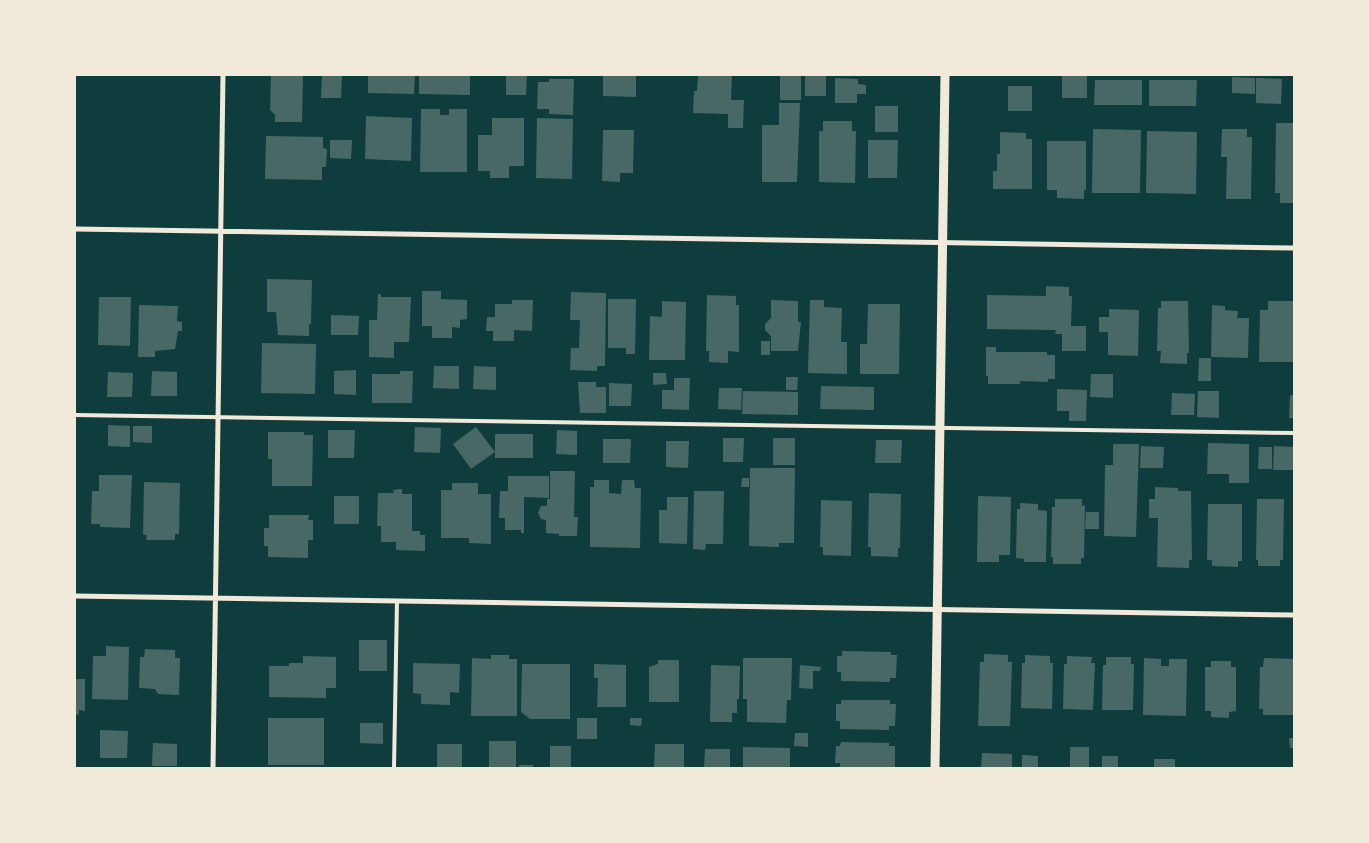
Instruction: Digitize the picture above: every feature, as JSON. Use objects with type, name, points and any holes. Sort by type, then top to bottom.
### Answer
[{"type":"street","points":[[213,768],[223,75]]},
{"type":"street","points":[[935,768],[945,75]]},
{"type":"street","points":[[75,228],[1294,248]]},
{"type":"street","points":[[75,596],[1294,615]]},
{"type":"lane","points":[[75,415],[1294,433]]},
{"type":"lane","points":[[394,768],[397,601]]},
{"type":"building","points":[[271,75],[303,75],[302,122],[275,122],[275,115],[270,110]]},
{"type":"building","points":[[322,75],[342,75],[341,98],[321,98]]},
{"type":"building","points":[[368,75],[415,75],[414,94],[368,93]]},
{"type":"building","points":[[419,75],[470,75],[470,95],[419,94]]},
{"type":"building","points":[[506,75],[527,75],[526,95],[506,95]]},
{"type":"building","points":[[603,75],[636,75],[636,97],[603,96]]},
{"type":"building","points":[[698,75],[732,75],[731,100],[744,100],[743,128],[728,128],[728,114],[693,113],[694,91],[697,91]]},
{"type":"building","points":[[780,75],[801,75],[801,100],[780,100]]},
{"type":"building","points":[[805,75],[826,75],[826,96],[805,96]]},
{"type":"building","points":[[1062,76],[1087,76],[1087,98],[1062,98]]},
{"type":"building","points":[[1232,77],[1255,78],[1255,94],[1232,93]]},
{"type":"building","points":[[835,78],[858,79],[858,84],[866,85],[866,94],[857,94],[857,103],[835,103]]},
{"type":"building","points":[[1256,78],[1282,79],[1281,104],[1256,103]]},
{"type":"building","points":[[549,79],[574,79],[573,115],[549,114],[549,109],[537,109],[538,82],[549,82]]},
{"type":"building","points":[[1095,80],[1142,80],[1142,105],[1094,105]]},
{"type":"building","points":[[1149,80],[1197,80],[1196,106],[1149,106]]},
{"type":"building","points":[[1008,86],[1032,86],[1032,111],[1008,111]]},
{"type":"building","points":[[779,103],[800,103],[797,182],[762,182],[762,125],[779,125]]},
{"type":"building","points":[[875,106],[898,106],[898,132],[875,132]]},
{"type":"building","points":[[421,109],[440,109],[440,115],[449,115],[449,109],[467,109],[467,172],[420,172]]},
{"type":"building","points":[[366,116],[412,118],[411,161],[365,159]]},
{"type":"building","points":[[492,118],[524,118],[524,166],[509,166],[509,178],[490,178],[490,171],[478,171],[478,135],[492,135]]},
{"type":"building","points":[[537,118],[573,119],[572,179],[536,178]]},
{"type":"building","points":[[823,121],[852,121],[852,131],[856,131],[855,183],[819,182],[819,131],[823,131]]},
{"type":"building","points":[[1276,123],[1294,123],[1294,203],[1280,203],[1280,193],[1275,193]]},
{"type":"building","points":[[1093,129],[1141,130],[1140,193],[1092,193]]},
{"type":"building","points":[[1222,129],[1247,129],[1247,137],[1252,137],[1251,199],[1226,199],[1227,157],[1221,157]]},
{"type":"building","points":[[603,130],[634,130],[633,173],[620,173],[620,182],[602,181]]},
{"type":"building","points":[[1147,131],[1197,132],[1196,194],[1146,193]]},
{"type":"building","points":[[1000,132],[1026,133],[1026,139],[1032,139],[1032,189],[993,189],[993,171],[997,171],[997,154],[1000,154]]},
{"type":"building","points":[[266,136],[323,137],[323,148],[327,149],[326,167],[322,167],[322,180],[265,179]]},
{"type":"building","points":[[330,140],[352,140],[351,159],[330,158]]},
{"type":"building","points":[[868,140],[898,140],[897,178],[868,178]]},
{"type":"building","points":[[1047,141],[1086,141],[1086,190],[1084,190],[1084,199],[1057,198],[1057,190],[1047,190]]},
{"type":"building","points":[[267,279],[312,280],[309,336],[278,335],[276,312],[267,312]]},
{"type":"building","points":[[1046,286],[1069,287],[1069,296],[1072,296],[1071,326],[1086,326],[1086,351],[1062,351],[1062,334],[1055,334],[1056,330],[987,329],[987,295],[1046,296]]},
{"type":"building","points":[[422,291],[441,291],[441,299],[467,300],[467,319],[460,320],[460,328],[452,327],[452,338],[432,338],[432,326],[422,326]]},
{"type":"building","points":[[571,292],[606,293],[605,366],[597,366],[597,371],[570,370],[571,348],[579,348],[580,320],[570,320]]},
{"type":"building","points":[[378,294],[381,294],[381,297],[411,297],[409,342],[394,342],[394,358],[369,357],[369,320],[377,320]]},
{"type":"building","points":[[707,295],[736,296],[736,305],[739,305],[739,352],[728,351],[728,363],[709,362],[709,351],[706,351]]},
{"type":"building","points":[[99,297],[131,297],[130,346],[98,345]]},
{"type":"building","points":[[608,299],[636,299],[635,354],[626,354],[626,348],[608,348]]},
{"type":"building","points":[[512,300],[533,300],[532,331],[514,330],[514,341],[493,341],[493,331],[486,331],[487,317],[495,317],[495,304],[512,304]]},
{"type":"building","points":[[771,300],[798,301],[798,322],[801,322],[798,351],[771,351],[771,336],[765,330],[765,324],[771,318]]},
{"type":"building","points":[[810,300],[824,300],[824,307],[842,308],[841,342],[847,342],[847,374],[808,373]]},
{"type":"building","points":[[662,301],[686,302],[685,360],[649,360],[650,316],[662,317]]},
{"type":"building","points":[[1161,301],[1188,301],[1189,353],[1187,353],[1187,364],[1160,363],[1161,351],[1157,351],[1158,308],[1161,308]]},
{"type":"building","points":[[1268,301],[1294,301],[1294,362],[1259,362],[1260,310],[1268,310]]},
{"type":"building","points":[[868,304],[900,304],[899,374],[860,374],[860,344],[867,344]]},
{"type":"building","points":[[139,305],[178,306],[177,321],[182,322],[182,331],[178,331],[175,349],[155,351],[155,357],[138,357]]},
{"type":"building","points":[[1212,305],[1225,306],[1225,310],[1238,311],[1237,318],[1249,318],[1248,358],[1211,357]]},
{"type":"building","points":[[1109,309],[1139,310],[1138,356],[1108,355],[1108,332],[1099,332],[1099,317],[1109,317]]},
{"type":"building","points":[[331,315],[359,316],[358,335],[331,335]]},
{"type":"building","points":[[761,341],[770,341],[770,355],[761,355]]},
{"type":"building","points":[[262,343],[316,344],[315,394],[261,393]]},
{"type":"building","points":[[986,347],[996,347],[996,352],[1047,352],[1047,355],[1055,355],[1055,379],[1048,379],[1048,382],[1020,381],[1020,384],[988,384],[988,376],[986,376]]},
{"type":"building","points":[[1199,358],[1211,358],[1211,381],[1198,381]]},
{"type":"building","points":[[434,366],[459,366],[459,389],[433,388]]},
{"type":"building","points":[[474,366],[496,367],[496,390],[473,389]]},
{"type":"building","points":[[356,370],[356,395],[334,394],[334,371]]},
{"type":"building","points":[[152,371],[177,372],[177,396],[151,396]]},
{"type":"building","points":[[400,371],[413,371],[412,403],[372,403],[372,374],[400,374]]},
{"type":"building","points":[[108,372],[133,373],[132,397],[107,397]]},
{"type":"building","points":[[653,373],[666,373],[667,384],[653,385]]},
{"type":"building","points":[[1091,374],[1113,374],[1113,398],[1090,397]]},
{"type":"building","points":[[786,377],[798,377],[797,390],[786,390]]},
{"type":"building","points":[[674,378],[690,378],[689,410],[662,409],[662,390],[674,390]]},
{"type":"building","points":[[578,382],[596,382],[596,387],[606,387],[606,413],[580,413]]},
{"type":"building","points":[[609,383],[632,384],[631,406],[609,406]]},
{"type":"building","points":[[821,386],[874,387],[874,410],[820,409]]},
{"type":"building","points":[[719,388],[742,388],[741,410],[718,409]]},
{"type":"building","points":[[1057,389],[1087,390],[1086,421],[1069,421],[1069,411],[1057,411]]},
{"type":"building","points":[[743,391],[798,392],[798,415],[742,414]]},
{"type":"building","points":[[1198,391],[1219,391],[1219,418],[1197,417]]},
{"type":"building","points":[[1172,393],[1195,394],[1194,415],[1171,415]]},
{"type":"building","points":[[1290,395],[1294,395],[1294,418],[1289,418]]},
{"type":"building","points":[[108,425],[130,426],[130,447],[108,446]]},
{"type":"building","points":[[133,426],[152,426],[152,443],[133,442]]},
{"type":"building","points":[[415,427],[441,428],[440,453],[414,452]]},
{"type":"building","points":[[476,427],[495,452],[471,469],[453,444]]},
{"type":"building","points":[[328,430],[355,430],[354,458],[328,458]]},
{"type":"building","points":[[557,430],[577,431],[577,455],[556,454]]},
{"type":"building","points":[[268,432],[304,432],[304,435],[313,435],[312,486],[272,486],[272,459],[268,459]]},
{"type":"building","points":[[495,434],[533,434],[533,458],[495,458]]},
{"type":"building","points":[[723,438],[744,438],[743,462],[723,462]]},
{"type":"building","points":[[773,438],[795,438],[795,465],[773,465]]},
{"type":"building","points":[[603,439],[631,439],[630,463],[603,463]]},
{"type":"building","points":[[876,440],[902,440],[901,463],[875,463]]},
{"type":"building","points":[[666,441],[689,441],[688,468],[666,467]]},
{"type":"building","points":[[1208,443],[1249,444],[1249,483],[1229,483],[1229,474],[1207,474]]},
{"type":"building","points":[[1113,444],[1139,444],[1136,537],[1104,536],[1105,465],[1113,465]]},
{"type":"building","points":[[1141,446],[1164,447],[1163,468],[1140,468]]},
{"type":"building","points":[[1274,446],[1294,447],[1294,470],[1273,470]]},
{"type":"building","points":[[1259,447],[1272,447],[1272,469],[1258,469]]},
{"type":"building","points":[[750,468],[795,468],[794,543],[779,543],[779,547],[749,546]]},
{"type":"building","points":[[550,471],[575,471],[574,517],[578,517],[577,536],[559,536],[559,534],[546,533],[546,520],[541,519],[538,513],[541,506],[547,506],[547,499],[550,499]]},
{"type":"building","points":[[99,475],[132,475],[130,528],[100,527],[100,524],[91,524],[92,491],[99,491]]},
{"type":"building","points":[[508,476],[549,476],[549,498],[524,497],[524,533],[521,533],[521,530],[505,530],[505,518],[499,518],[500,491],[508,491]]},
{"type":"building","points":[[742,478],[749,478],[749,487],[741,487]]},
{"type":"building","points":[[594,480],[609,480],[609,493],[621,494],[622,480],[634,480],[635,488],[641,488],[640,548],[590,547],[590,487],[594,487]]},
{"type":"building","points":[[144,482],[180,483],[179,534],[175,534],[175,540],[146,540],[147,535],[143,535]]},
{"type":"building","points":[[452,483],[478,483],[478,494],[491,494],[491,544],[469,543],[469,538],[441,538],[441,490],[452,490]]},
{"type":"building","points":[[1155,487],[1178,488],[1178,491],[1191,491],[1192,560],[1189,560],[1189,568],[1157,567],[1158,518],[1149,518],[1149,499],[1155,499]]},
{"type":"building","points":[[402,489],[402,494],[412,494],[412,531],[420,531],[420,535],[425,535],[425,551],[396,550],[396,542],[381,542],[381,526],[377,526],[378,493],[394,493],[393,490]]},
{"type":"building","points":[[694,491],[724,491],[723,544],[706,544],[705,550],[693,549]]},
{"type":"building","points":[[869,493],[901,494],[900,548],[898,548],[898,557],[871,556],[871,547],[868,547]]},
{"type":"building","points":[[334,496],[359,496],[359,524],[334,524]]},
{"type":"building","points":[[978,496],[1011,497],[1010,555],[999,555],[999,562],[977,562]]},
{"type":"building","points":[[667,497],[688,497],[687,544],[659,543],[659,510],[667,510]]},
{"type":"building","points":[[1055,499],[1082,499],[1082,506],[1085,505],[1084,558],[1081,558],[1081,564],[1053,564],[1053,557],[1051,557],[1052,507],[1055,507]]},
{"type":"building","points":[[1257,499],[1284,499],[1283,560],[1280,560],[1280,566],[1258,566],[1258,560],[1256,560]]},
{"type":"building","points":[[821,500],[852,501],[851,556],[823,555],[823,547],[820,547]]},
{"type":"building","points":[[1020,503],[1038,504],[1038,510],[1047,511],[1046,562],[1024,562],[1024,559],[1016,558],[1017,509],[1020,509]]},
{"type":"building","points":[[1208,504],[1242,504],[1242,561],[1238,561],[1238,567],[1212,566],[1212,560],[1207,560]]},
{"type":"building","points":[[1086,512],[1099,512],[1099,529],[1085,529]]},
{"type":"building","points":[[269,515],[309,515],[308,520],[313,520],[313,540],[308,540],[308,558],[268,557],[268,546],[264,546],[264,528],[269,528]]},
{"type":"building","points":[[359,640],[387,640],[387,671],[359,671]]},
{"type":"building","points":[[106,646],[129,647],[128,700],[92,699],[93,656],[106,656]]},
{"type":"building","points":[[145,649],[175,650],[175,658],[180,658],[179,695],[158,694],[155,689],[139,688],[140,657],[144,657]]},
{"type":"building","points":[[842,651],[891,652],[891,655],[897,655],[896,678],[890,678],[890,682],[841,681],[841,672],[837,672],[837,656],[842,656]]},
{"type":"building","points":[[984,654],[1008,655],[1008,662],[1012,662],[1010,726],[978,726],[980,662],[984,662]]},
{"type":"building","points":[[491,655],[509,655],[509,659],[517,659],[517,716],[471,716],[472,658],[491,659]]},
{"type":"building","points":[[1025,655],[1050,656],[1050,663],[1053,663],[1052,709],[1021,708],[1022,663],[1025,663]]},
{"type":"building","points":[[303,656],[336,657],[336,688],[326,688],[326,698],[269,697],[269,666],[289,666],[289,663],[303,663]]},
{"type":"building","points":[[1067,656],[1092,657],[1091,663],[1095,663],[1093,710],[1063,709],[1064,664],[1067,664]]},
{"type":"building","points":[[1106,657],[1131,657],[1131,664],[1134,664],[1133,710],[1102,710],[1103,665],[1106,665]]},
{"type":"building","points":[[743,658],[792,658],[791,700],[787,700],[786,723],[747,722],[747,699],[743,699]]},
{"type":"building","points":[[1144,658],[1161,659],[1161,666],[1169,666],[1169,659],[1187,659],[1186,716],[1143,715]]},
{"type":"building","points":[[1264,658],[1294,659],[1294,715],[1263,715],[1263,709],[1259,709],[1260,667],[1263,667]]},
{"type":"building","points":[[658,660],[679,660],[679,702],[649,702],[649,667],[658,664]]},
{"type":"building","points":[[1211,661],[1231,661],[1231,667],[1236,667],[1236,711],[1229,712],[1229,718],[1211,717],[1211,711],[1205,711],[1205,667],[1211,667]]},
{"type":"building","points":[[413,663],[460,664],[459,693],[450,692],[450,705],[421,704],[421,694],[413,693]]},
{"type":"building","points":[[522,664],[570,664],[570,719],[530,719],[521,712]]},
{"type":"building","points":[[594,664],[626,665],[626,707],[597,707],[598,678],[594,678]]},
{"type":"building","points":[[711,665],[740,666],[737,713],[732,713],[732,722],[710,722]]},
{"type":"building","points":[[800,665],[821,667],[820,671],[813,671],[813,689],[799,688]]},
{"type":"building","points":[[75,679],[85,679],[85,711],[79,710],[79,714],[75,715]]},
{"type":"building","points":[[841,700],[890,700],[890,704],[896,704],[895,726],[889,726],[889,730],[840,729],[840,721],[836,721],[836,704],[841,704]]},
{"type":"building","points":[[268,718],[324,718],[324,765],[268,765]]},
{"type":"building","points":[[577,718],[597,718],[597,739],[577,739]]},
{"type":"building","points":[[630,718],[642,718],[641,726],[630,725]]},
{"type":"building","points":[[360,723],[383,723],[383,744],[360,743]]},
{"type":"building","points":[[100,730],[128,731],[127,758],[100,758]]},
{"type":"building","points":[[795,733],[808,733],[808,747],[794,746]]},
{"type":"building","points":[[1289,738],[1294,738],[1294,748],[1290,748]]},
{"type":"building","points":[[489,741],[516,741],[516,768],[489,768]]},
{"type":"building","points":[[841,742],[889,743],[889,746],[895,746],[895,768],[840,768],[840,763],[835,763],[836,746],[840,746]]},
{"type":"building","points":[[153,743],[177,744],[177,766],[152,766]]},
{"type":"building","points":[[437,744],[462,744],[462,768],[437,768]]},
{"type":"building","points":[[655,744],[684,744],[684,768],[654,768]]},
{"type":"building","points":[[550,746],[571,746],[571,767],[550,767]]},
{"type":"building","points":[[743,747],[790,748],[790,768],[743,768]]},
{"type":"building","points":[[1070,747],[1089,747],[1089,768],[1070,768]]},
{"type":"building","points":[[705,749],[730,749],[730,768],[704,768]]},
{"type":"building","points":[[982,753],[1012,754],[1012,768],[981,768]]},
{"type":"building","points":[[1022,755],[1038,756],[1038,768],[1022,768]]},
{"type":"building","points":[[1102,756],[1118,756],[1118,768],[1102,768]]},
{"type":"building","points":[[1154,759],[1175,759],[1175,768],[1154,768]]},
{"type":"building","points":[[519,765],[533,765],[533,768],[519,768]]}]
